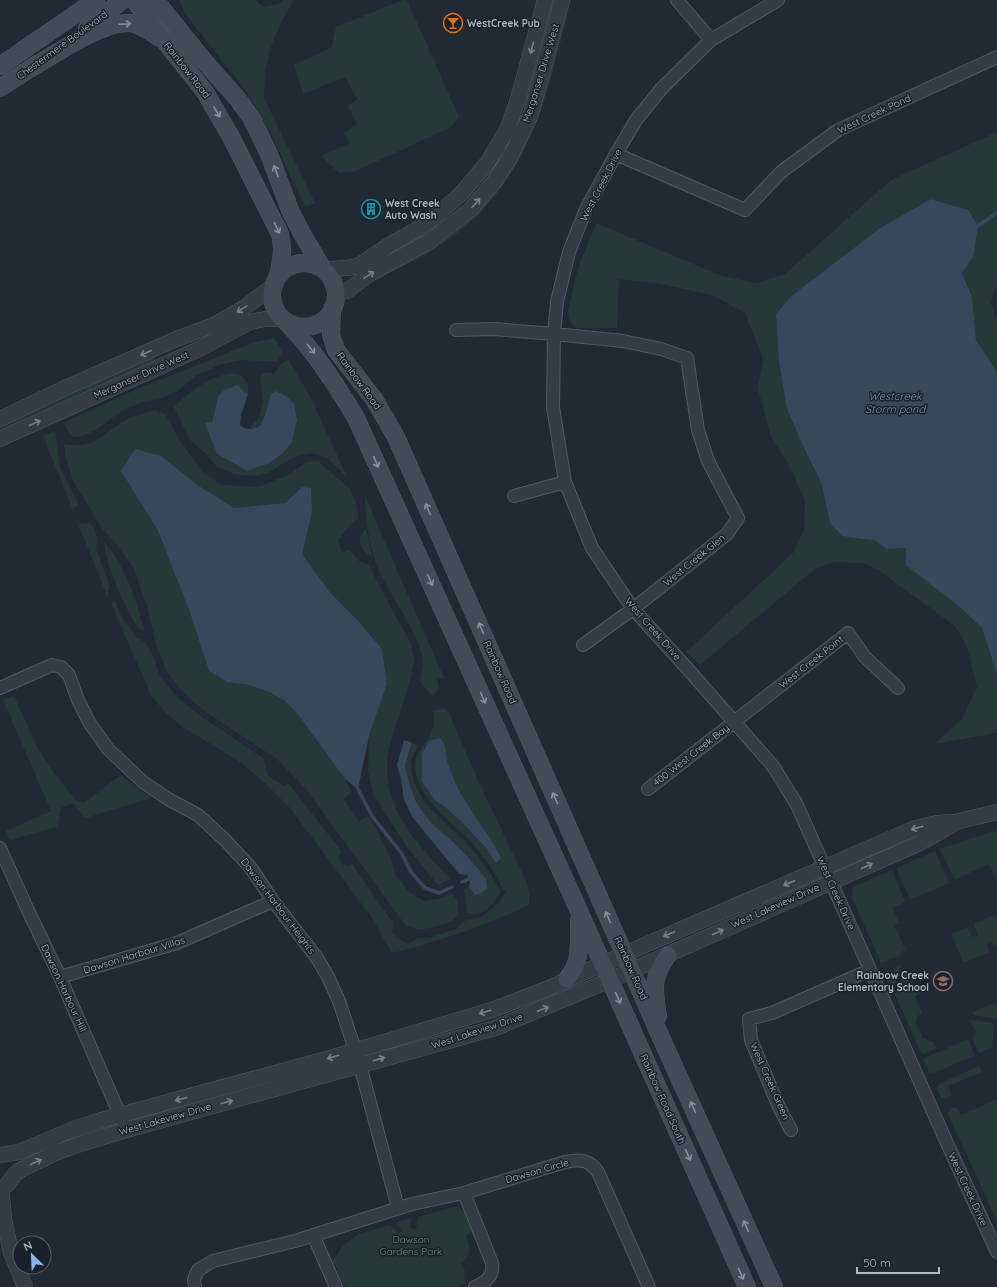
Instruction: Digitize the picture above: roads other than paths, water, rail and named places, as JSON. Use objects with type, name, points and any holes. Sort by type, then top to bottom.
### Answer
[{"type":"main road","points":[[15,56],[80,0]]},
{"type":"main road","name":"Chestermere Boulevard","points":[[0,66],[96,0]]},
{"type":"main road","name":"Chestermere Boulevard","points":[[0,88],[28,70],[123,0]]},
{"type":"main road","name":"Rainbow Road","points":[[134,0],[209,97],[276,226],[283,248],[276,281]]},
{"type":"main road","name":"Rainbow Road","points":[[155,0],[204,61],[237,98],[252,119],[269,154],[290,210],[323,269]]},
{"type":"main road","points":[[171,0],[175,15],[204,61]]},
{"type":"main road","points":[[28,70],[92,33],[110,25],[128,23],[136,24],[145,28],[166,43]]},
{"type":"main road","points":[[302,263],[312,264],[323,269],[331,278],[334,285],[334,301],[328,316],[322,321],[308,326],[300,326],[284,320],[274,304],[272,295],[276,281],[289,267],[302,263]]},
{"type":"main road","name":"Rainbow Road","points":[[334,301],[331,335],[336,350],[374,399],[396,437],[663,1042]]},
{"type":"main road","name":"Rainbow Road","points":[[284,320],[300,336],[318,358],[356,418],[578,911]]},
{"type":"main road","points":[[567,979],[575,968],[579,953],[578,911]]},
{"type":"main road","name":"Rainbow Road South","points":[[578,911],[747,1287]]},
{"type":"main road","points":[[668,955],[661,963],[655,979],[655,997],[663,1042],[774,1287]]},
{"type":"street","points":[[676,0],[711,40]]},
{"type":"street","name":"West Creek Drive","points":[[778,0],[711,40],[662,88],[636,120],[586,209],[569,252],[557,302],[554,334],[553,407],[565,482],[592,548],[633,609],[773,766],[796,805],[997,1252]]},
{"type":"street","points":[[543,5],[560,7]]},
{"type":"street","name":"Merganser Drive West","points":[[323,269],[354,267],[361,264],[382,249],[432,219],[461,194],[488,162],[508,128],[518,99],[543,5]]},
{"type":"street","name":"Merganser Drive West","points":[[334,301],[368,275],[420,248],[449,227],[470,209],[494,182],[511,156],[531,114],[560,7]]},
{"type":"street","name":"West Creek Pond","points":[[616,154],[745,210],[781,172],[838,130],[997,57]]},
{"type":"street","points":[[497,148],[511,156]]},
{"type":"street","name":"Merganser Drive West","points":[[0,419],[65,388],[174,340],[216,324],[244,308],[276,281]]},
{"type":"street","name":"Merganser Drive West","points":[[0,439],[201,348],[246,324],[265,319],[284,320]]},
{"type":"street","points":[[456,330],[494,329],[554,334]]},
{"type":"street","name":"West Creek Glen","points":[[554,334],[624,341],[661,349],[687,358],[698,430],[708,461],[738,518],[727,534],[633,609]]},
{"type":"street","points":[[514,496],[565,482]]},
{"type":"street","points":[[583,645],[633,609]]},
{"type":"street","name":"West Creek Point","points":[[734,721],[848,633],[865,656],[898,688]]},
{"type":"street","name":"Dawson Harbour Heights","points":[[0,688],[52,665],[61,667],[69,675],[78,700],[89,722],[108,749],[144,782],[168,799],[198,816],[225,840],[251,868],[273,901],[304,940],[328,977],[339,1001],[358,1057]]},
{"type":"street","name":"400 West Creek Bay","points":[[648,789],[734,721]]},
{"type":"street","name":"West Lakeview Drive","points":[[3,1193],[15,1174],[29,1165],[68,1149],[358,1057],[492,1010],[549,988],[913,829],[937,823],[955,822],[997,812]]},
{"type":"street","name":"West Lakeview Drive","points":[[0,1155],[19,1152],[76,1128],[121,1115],[358,1057],[495,1028],[668,955],[920,842],[955,822]]},
{"type":"street","name":"Dawson Harbour Hill","points":[[0,848],[60,977],[121,1115],[126,1130]]},
{"type":"street","name":"Dawson Harbour Villas","points":[[60,977],[177,943],[273,901]]},
{"type":"street","name":"West Creek Green","points":[[791,1130],[779,1107],[751,1040],[749,1019],[772,1012],[870,970]]},
{"type":"street","points":[[358,1057],[398,1208]]},
{"type":"street","points":[[0,1160],[7,1177],[3,1193],[4,1220],[10,1252]]},
{"type":"street","name":"Dawson Circle","points":[[195,1287],[194,1278],[198,1270],[213,1261],[295,1241],[398,1208],[464,1192],[575,1160],[587,1161],[594,1167],[600,1177],[649,1287]]},
{"type":"street","points":[[464,1192],[491,1256],[493,1268],[489,1278],[483,1284],[475,1287]]},
{"type":"street","points":[[314,1235],[336,1287]]},
{"type":"street","points":[[0,1238],[10,1252],[25,1287]]},
{"type":"water","name":"Westcreek Storm pond","points":[[931,199],[968,210],[978,226],[973,257],[962,273],[972,297],[976,340],[997,372],[997,674],[982,628],[962,609],[906,565],[906,548],[886,549],[876,541],[842,536],[830,523],[821,482],[787,409],[779,361],[776,314],[790,297],[880,228]]},
{"type":"water","points":[[238,385],[248,394],[241,415],[240,426],[250,429],[260,426],[266,413],[271,394],[275,391],[286,396],[294,404],[297,420],[292,442],[282,454],[269,463],[247,471],[217,454],[205,423],[212,422],[218,397],[224,390]]},
{"type":"water","points":[[135,449],[161,456],[196,484],[234,508],[285,503],[302,487],[311,488],[312,513],[302,554],[329,591],[361,624],[382,649],[387,684],[369,736],[358,789],[345,779],[297,713],[285,701],[269,692],[249,685],[227,682],[209,671],[189,610],[158,531],[121,471]]},
{"type":"water","points":[[440,738],[445,746],[447,762],[458,789],[490,838],[501,858],[496,863],[486,848],[463,823],[435,800],[422,782],[422,754],[429,741]]},
{"type":"water","points":[[404,740],[412,743],[405,765],[409,783],[416,802],[431,823],[468,857],[486,879],[487,889],[481,893],[475,895],[469,887],[470,882],[467,875],[459,874],[413,818],[404,800],[401,778],[397,765]]},
{"type":"waterway","points":[[978,226],[997,213]]},
{"type":"waterway","points":[[358,789],[372,816],[402,854],[411,872],[425,888],[439,893],[452,887]]},
{"type":"waterway","points":[[462,882],[469,879]]},
{"type":"place","name":"WestCreek Pub","points":[[453,23]]},
{"type":"place","name":"West Creek Auto Wash","points":[[371,209]]},
{"type":"place","name":"Rainbow Creek Elementary School","points":[[943,981]]},
{"type":"park label","name":"Dawson Gardens Park","points":[[411,1244]]}]
